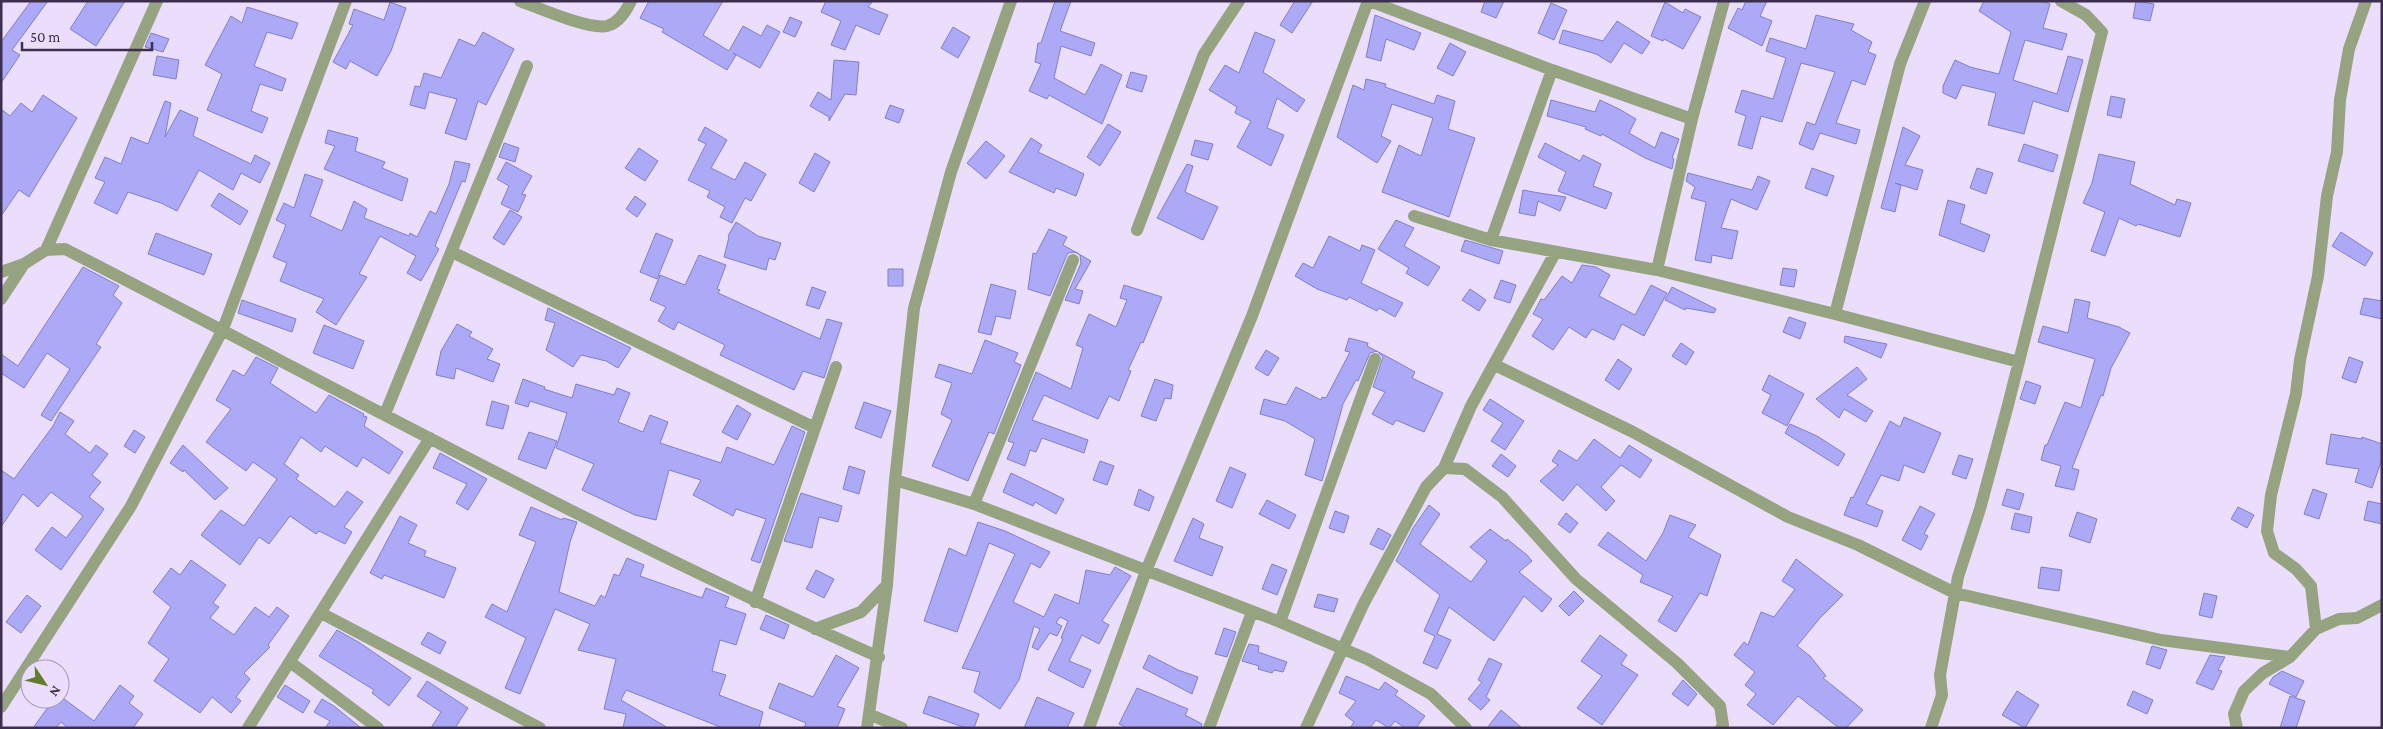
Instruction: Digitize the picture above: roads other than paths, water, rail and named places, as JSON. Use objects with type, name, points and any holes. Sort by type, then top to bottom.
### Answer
[{"type":"street","points":[[46,250],[157,1]]},
{"type":"street","points":[[1,706],[131,506],[223,330],[346,1]]},
{"type":"street","points":[[520,1],[581,23],[607,26],[622,17],[631,1]]},
{"type":"street","points":[[867,728],[871,715],[879,657],[895,480],[914,308],[951,172],[1011,1]]},
{"type":"street","points":[[1137,230],[1204,54],[1239,1]]},
{"type":"street","points":[[1089,728],[1146,571],[1252,316],[1368,1],[1552,70],[1692,118]]},
{"type":"street","points":[[1657,270],[1692,118],[1724,1]]},
{"type":"street","points":[[1835,314],[1900,64],[1925,1]]},
{"type":"street","points":[[1931,728],[1942,695],[1940,675],[1955,593],[2019,362],[2102,32],[2086,15],[2062,1]]},
{"type":"street","points":[[2316,629],[2311,586],[2296,569],[2274,553],[2267,531],[2271,495],[2296,394],[2300,360],[2318,276],[2327,196],[2337,152],[2340,100],[2349,49],[2366,1]]},
{"type":"street","points":[[385,414],[527,66]]},
{"type":"street","points":[[1490,240],[1552,70]]},
{"type":"street","points":[[1414,216],[1490,240],[1657,270],[2019,362]]},
{"type":"street","points":[[1,272],[24,264],[46,250],[65,249],[430,438],[755,602],[879,657]]},
{"type":"street","points":[[452,252],[814,427]]},
{"type":"street","points":[[1306,728],[1341,648],[1426,487],[1444,468],[1471,406],[1555,253]]},
{"type":"street","points":[[974,504],[1073,260]]},
{"type":"street","points":[[1,299],[24,264]]},
{"type":"street","points":[[1280,622],[1375,359]]},
{"type":"street","points":[[1495,364],[1633,432],[1788,517],[1858,546],[1955,593],[2160,640],[2290,658]]},
{"type":"street","points":[[755,602],[836,367]]},
{"type":"street","points":[[248,728],[430,438]]},
{"type":"street","points":[[1444,468],[1465,468],[1502,497],[1576,579],[1683,669],[1720,706],[1724,727]]},
{"type":"street","points":[[895,480],[974,504],[1280,622],[1367,659],[1431,694],[1466,728]]},
{"type":"street","points":[[815,629],[861,612],[887,585]]},
{"type":"street","points":[[2237,728],[2234,714],[2244,691],[2263,673],[2290,658],[2316,629],[2339,619],[2357,618],[2382,605]]},
{"type":"street","points":[[1209,728],[1252,612]]},
{"type":"street","points":[[321,613],[540,728]]},
{"type":"street","points":[[290,662],[378,728]]},
{"type":"street","points":[[871,715],[902,728]]}]
